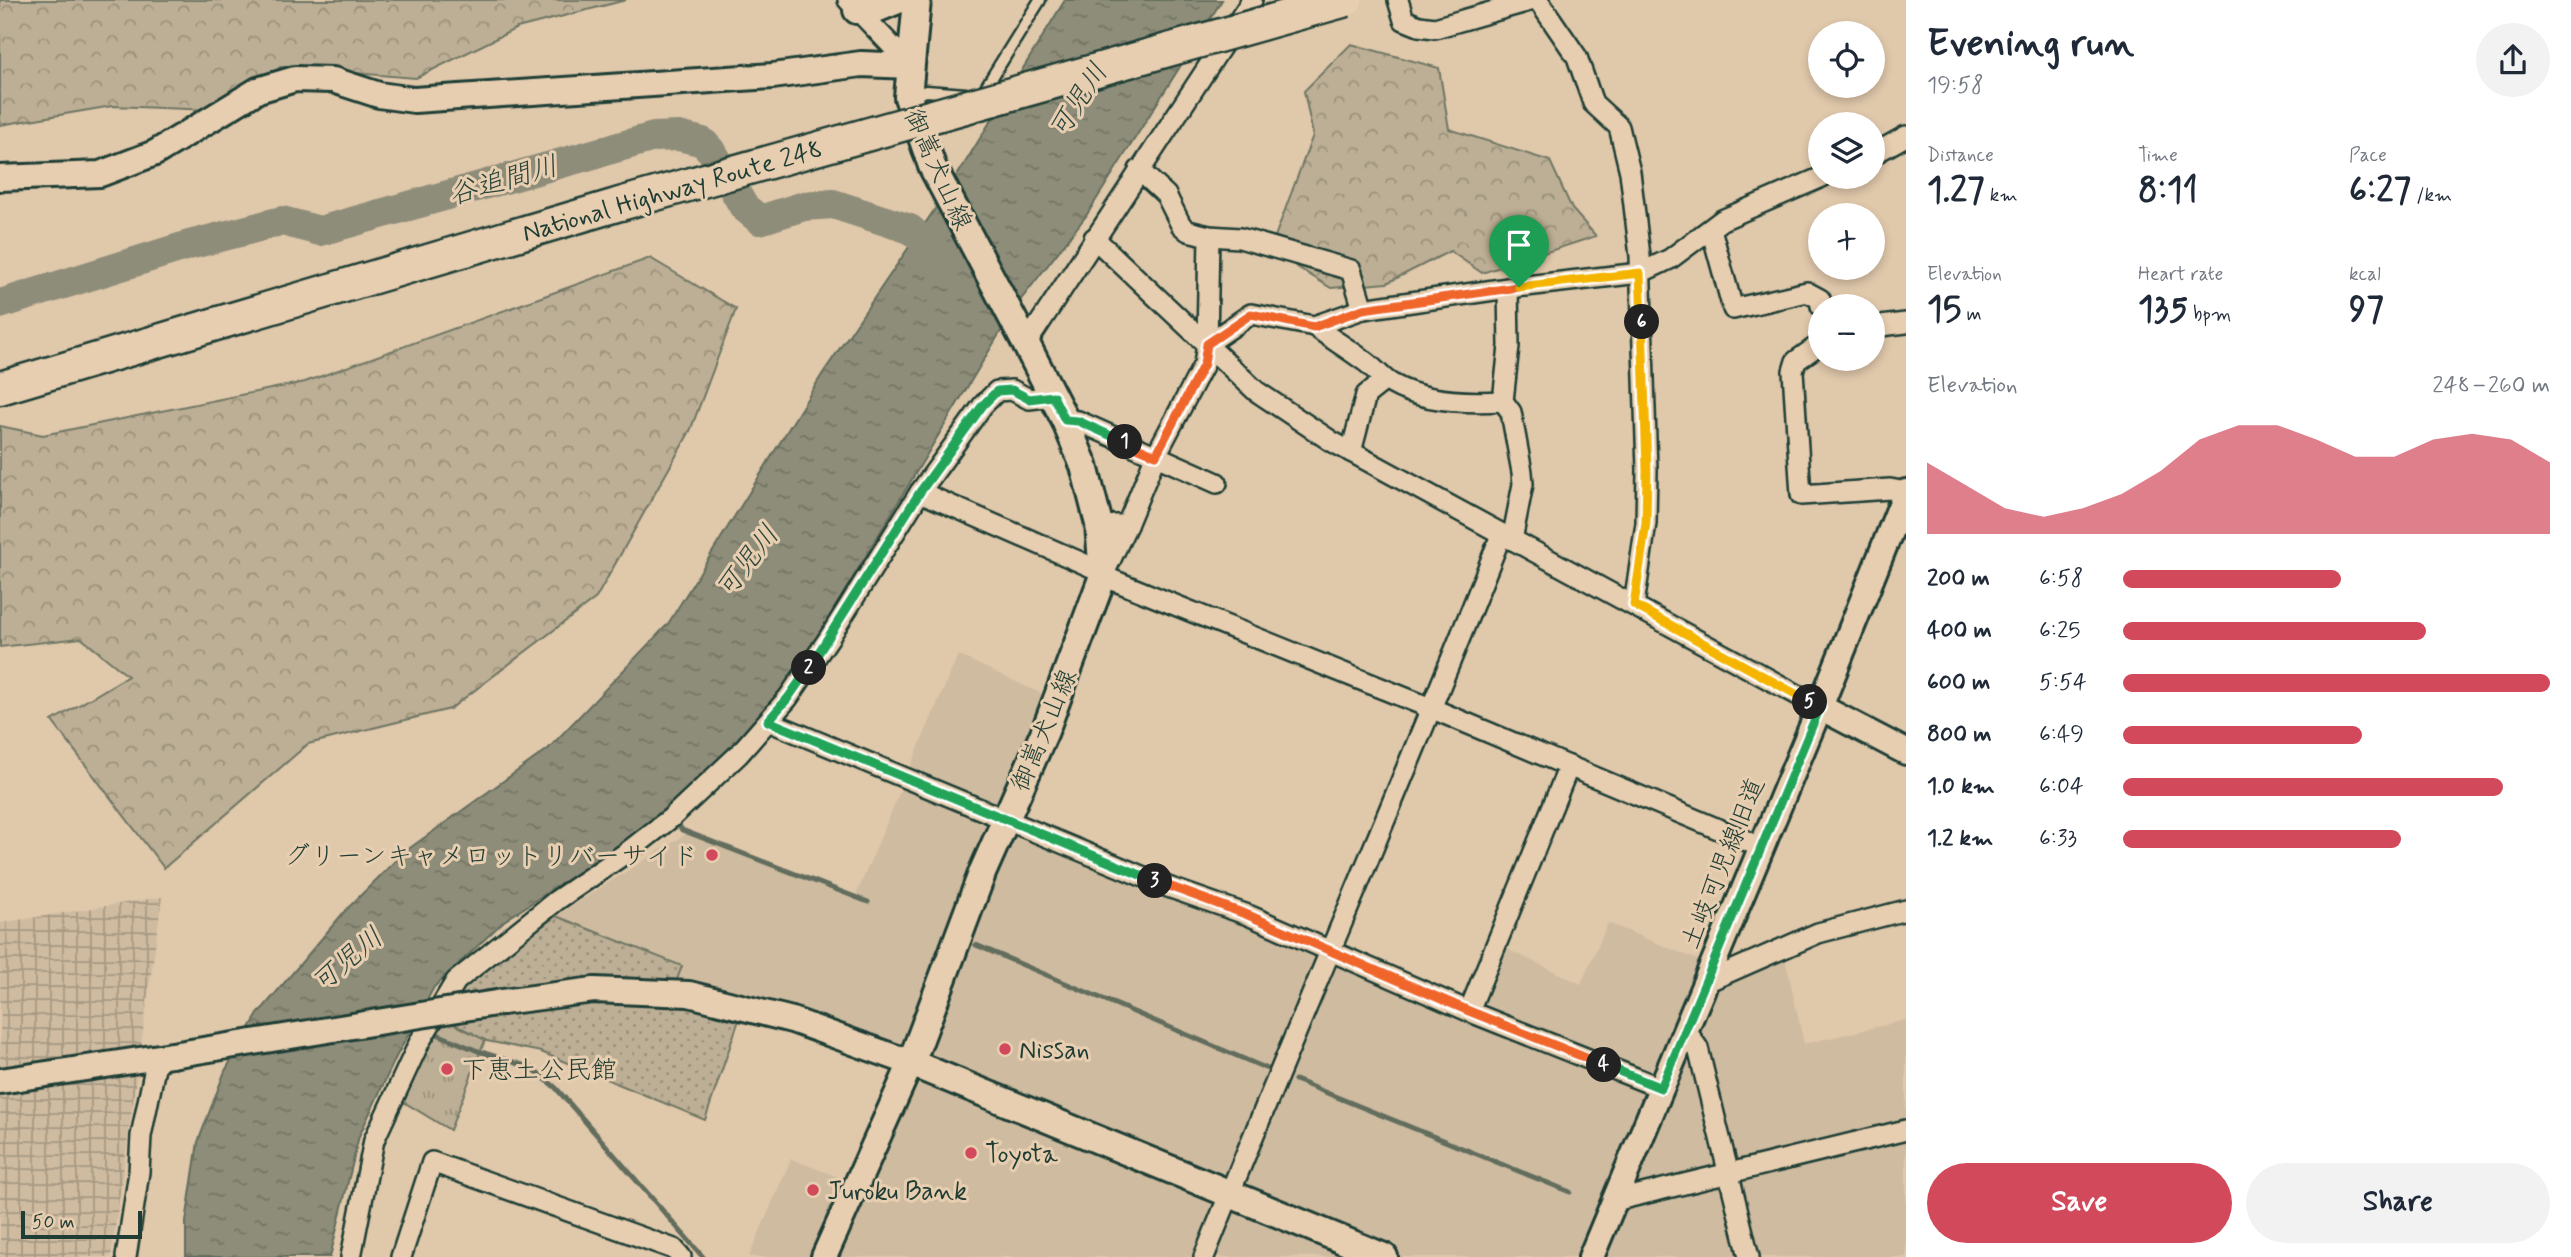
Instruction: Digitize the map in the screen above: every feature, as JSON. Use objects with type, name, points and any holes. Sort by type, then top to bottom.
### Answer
[{"type":"highway","name":"National Highway Route 248","points":[[0,388],[620,204],[1346,0]]},
{"type":"main road","points":[[853,5],[876,9],[898,0]]},
{"type":"main road","name":"御嵩犬山線","points":[[911,1063],[962,925],[1045,731],[1103,574],[1100,524],[1084,466],[1053,396],[932,166],[908,97],[917,0]]},
{"type":"main road","points":[[911,1063],[1384,1257]]},
{"type":"street","points":[[1024,340],[1032,335],[1252,0]]},
{"type":"street","points":[[1398,0],[1404,20],[1435,28],[1536,0],[1577,57],[1593,103],[1619,127],[1630,172],[1637,220],[1647,470],[1646,523],[1634,605]]},
{"type":"street","points":[[853,5],[911,66]]},
{"type":"street","points":[[0,178],[100,174],[155,153],[258,90],[295,79],[332,80],[379,95],[414,100],[773,76],[861,64],[911,66]]},
{"type":"street","points":[[1885,148],[1906,136]]},
{"type":"street","points":[[1139,170],[1166,195],[1181,225],[1188,231],[1209,236],[1240,238],[1351,270],[1363,309]]},
{"type":"street","points":[[1314,327],[1363,309],[1508,288],[1640,273],[1670,259],[1722,220],[1808,183]]},
{"type":"street","points":[[1711,229],[1733,309],[1807,292],[1811,294]]},
{"type":"street","points":[[1103,574],[1156,455],[1204,364],[1207,344],[1209,236]]},
{"type":"street","points":[[1094,238],[1256,391],[1351,452],[1906,752]]},
{"type":"street","points":[[1204,1257],[1329,951],[1507,537],[1523,484],[1511,412],[1503,401],[1509,346],[1508,288]]},
{"type":"street","points":[[1207,344],[1251,314],[1314,327],[1365,361],[1395,386],[1419,394],[1482,402],[1503,401]]},
{"type":"street","points":[[1885,325],[1906,323]]},
{"type":"street","points":[[1808,352],[1796,361],[1793,371],[1801,495],[1890,489],[1906,492]]},
{"type":"street","points":[[1351,452],[1366,395],[1385,380]]},
{"type":"street","points":[[351,1257],[374,1140],[427,1029],[456,981],[557,900],[626,853],[672,817],[739,754],[788,698],[829,638],[920,492],[983,405],[997,391],[1012,390],[1029,399],[1053,396]]},
{"type":"street","points":[[1065,420],[1078,421],[1217,483]]},
{"type":"street","points":[[920,492],[1103,574],[1760,847]]},
{"type":"street","name":"土岐可児線旧道","points":[[1591,1257],[1820,707],[1906,492]]},
{"type":"street","points":[[1100,524],[1127,525]]},
{"type":"street","points":[[768,721],[1168,887],[1248,915],[1469,1011],[1661,1088]]},
{"type":"street","points":[[1469,1011],[1569,766]]},
{"type":"street","points":[[1704,983],[1818,933],[1906,911]]},
{"type":"street","points":[[0,1081],[594,990],[689,994],[792,1020],[911,1063],[824,1257]]},
{"type":"street","points":[[1685,1029],[1698,1048],[1749,1257]]},
{"type":"street","points":[[126,1257],[139,1172],[141,1136],[164,1056]]},
{"type":"street","points":[[1614,1201],[1906,1130]]},
{"type":"street","points":[[401,1257],[432,1161],[674,1249],[681,1257]]},
{"type":"lane","points":[[908,97],[926,91],[981,95],[1040,0]]},
{"type":"shaded area","points":[[958,655],[1057,701],[1005,819],[1473,1013],[1502,947],[1581,984],[1608,923],[1712,966],[1705,982],[1783,949],[1804,1044],[1906,1020],[1906,1257],[749,1257],[791,1159],[857,1184],[910,1063],[672,994],[682,965],[556,916],[689,832],[854,900]]},
{"type":"shaded area","points":[[162,897],[111,1257],[0,1257],[0,923]]},
{"type":"green space","points":[[0,0],[626,0],[517,28],[416,78],[280,67],[237,111],[112,106],[0,125]]},
{"type":"green space","points":[[1351,44],[1439,68],[1449,129],[1550,161],[1572,209],[1596,236],[1482,273],[1450,251],[1387,283],[1331,288],[1270,250],[1313,135],[1304,91]]},
{"type":"green space","points":[[650,258],[736,309],[690,431],[596,598],[450,709],[308,744],[164,868],[52,721],[128,676],[81,638],[0,647],[0,426],[43,435],[305,382]]},
{"type":"green space","points":[[556,916],[682,966],[672,993],[743,1008],[705,1120],[541,1052],[482,1040],[435,1014],[499,958]]},
{"type":"green space","points":[[435,1014],[485,1040],[450,1130],[394,1096]]},
{"type":"water","name":"可児川","points":[[1065,0],[1222,0],[1086,216],[1016,306],[795,674],[716,763],[632,837],[504,921],[434,987],[396,1057],[359,1136],[330,1257],[186,1257],[186,1222],[198,1142],[225,1071],[258,1014],[344,912],[403,853],[548,749],[668,624],[823,373],[952,184]]},
{"type":"waterway","name":"谷追間川","points":[[0,304],[189,245],[282,221],[320,231],[654,137],[679,136],[703,142],[713,153],[744,207],[760,220],[804,206],[833,204],[910,229],[947,261]]},
{"type":"waterway","points":[[675,820],[682,830],[868,902]]},
{"type":"waterway","points":[[976,945],[1270,1070]]},
{"type":"waterway","points":[[430,1031],[478,1051],[532,1068],[556,1088],[703,1257]]},
{"type":"waterway","points":[[1295,1080],[1570,1192]]},
{"type":"place","name":"グリーンキャメロットリバーサイド","points":[[712,855]]},
{"type":"place","name":"Nissan","points":[[1005,1049]]},
{"type":"place","name":"下恵土公民館","points":[[447,1069]]},
{"type":"place","name":"Toyota","points":[[971,1153]]},
{"type":"place","name":"Juroku Bank","points":[[813,1190]]},
{"type":"route","points":[[1640,273],[1647,470],[1646,523],[1634,605],[1820,707],[1661,1088],[1469,1011],[1248,915],[1168,887],[768,721],[788,698],[829,638],[920,492],[983,405],[997,391],[1012,390],[1029,399],[1053,396],[1065,420],[1078,421],[1156,455],[1204,364],[1207,344],[1251,314],[1314,327],[1363,309],[1519,287],[1640,273]]}]
